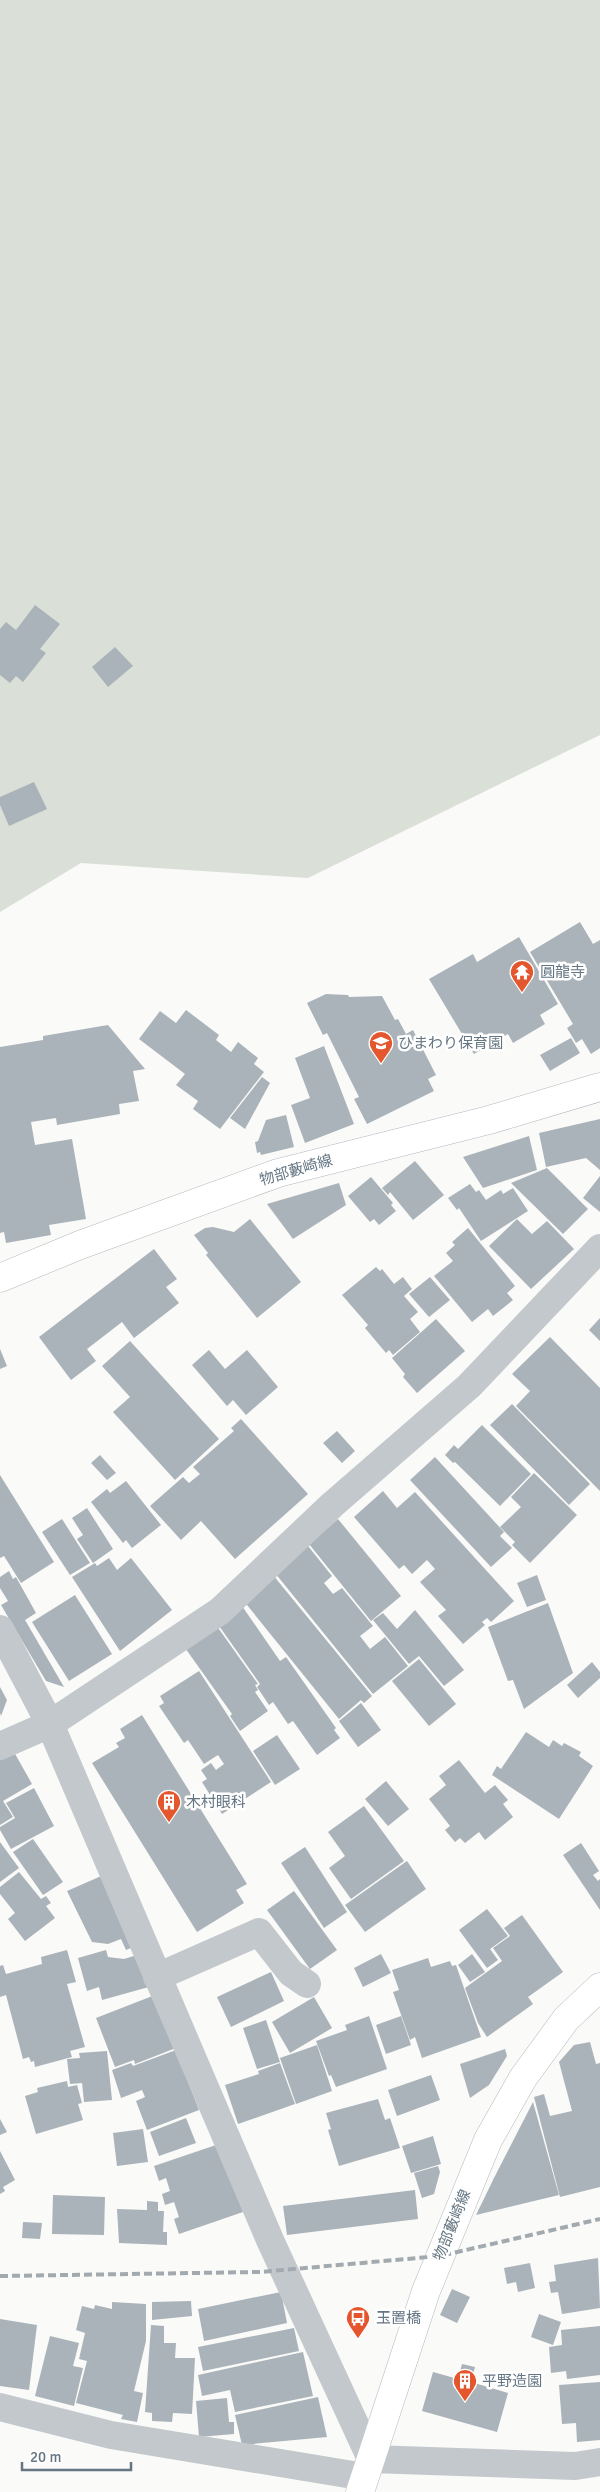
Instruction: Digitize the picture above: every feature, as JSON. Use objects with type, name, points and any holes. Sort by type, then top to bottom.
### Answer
[{"type":"main road","name":"物部藪崎線","points":[[0,1278],[80,1245],[278,1173],[489,1120],[600,1087]]},
{"type":"main road","name":"物部藪崎線","points":[[365,2476],[426,2291],[488,2140],[523,2078],[566,2019],[600,1987]]},
{"type":"street","points":[[0,1746],[50,1724],[220,1611],[332,1505],[469,1386],[600,1248]]},
{"type":"street","points":[[0,1629],[50,1724],[270,2240],[365,2476]]},
{"type":"street","points":[[158,1977],[260,1932],[291,1973],[307,1984]]},
{"type":"street","points":[[0,2407],[111,2435],[365,2476],[575,2466],[600,2462]]},
{"type":"shaded area","points":[[0,0],[600,0],[600,735],[308,878],[81,863],[0,912]]},
{"type":"building","points":[[35,605],[60,624],[40,649],[46,653],[23,682],[16,676],[10,683],[0,675],[0,629],[6,622],[16,630]]},
{"type":"building","points":[[115,647],[133,666],[108,687],[92,667]]},
{"type":"building","points":[[34,782],[47,809],[9,826],[0,805],[0,797]]},
{"type":"building","points":[[580,922],[593,944],[600,940],[600,1048],[591,1054],[582,1039],[576,1043],[567,1028],[573,1024],[530,952]]},
{"type":"building","points":[[519,937],[558,1004],[540,1015],[545,1024],[513,1043],[508,1034],[474,1054],[429,979],[473,954],[477,962]]},
{"type":"building","points":[[326,994],[348,995],[349,997],[382,996],[395,1020],[398,1019],[406,1034],[413,1030],[436,1075],[428,1079],[434,1091],[367,1124],[354,1099],[359,1097],[327,1033],[323,1035],[307,1003]]},
{"type":"building","points":[[186,1010],[219,1035],[216,1040],[231,1052],[238,1042],[258,1058],[254,1064],[264,1072],[220,1129],[193,1109],[198,1101],[176,1085],[185,1074],[139,1039],[160,1011],[176,1023]]},
{"type":"building","points":[[108,1025],[145,1069],[133,1071],[139,1101],[119,1104],[120,1114],[57,1125],[56,1118],[31,1122],[35,1145],[72,1139],[86,1219],[49,1225],[51,1235],[6,1243],[4,1232],[0,1233],[0,1047],[43,1040],[43,1036]]},
{"type":"building","points":[[571,1038],[580,1053],[550,1071],[540,1055]]},
{"type":"building","points":[[324,1046],[354,1124],[305,1143],[291,1105],[310,1098],[295,1058]]},
{"type":"building","points":[[262,1077],[270,1083],[245,1129],[230,1118]]},
{"type":"building","points":[[286,1115],[294,1147],[261,1155],[260,1152],[257,1153],[255,1142],[258,1141],[266,1120]]},
{"type":"building","points":[[600,1119],[600,1170],[586,1158],[546,1167],[539,1133]]},
{"type":"building","points":[[529,1136],[537,1170],[483,1188],[463,1157]]},
{"type":"building","points":[[415,1161],[444,1195],[413,1220],[390,1192],[388,1195],[382,1188]]},
{"type":"building","points":[[547,1168],[588,1209],[563,1234],[511,1183]]},
{"type":"building","points":[[600,1176],[600,1212],[583,1198]]},
{"type":"building","points":[[371,1177],[393,1203],[391,1205],[396,1211],[379,1225],[374,1219],[370,1222],[348,1196]]},
{"type":"building","points":[[339,1183],[346,1205],[293,1239],[267,1204]]},
{"type":"building","points":[[470,1184],[476,1192],[479,1190],[486,1200],[501,1190],[503,1194],[513,1188],[528,1211],[481,1241],[459,1208],[457,1210],[448,1198]]},
{"type":"building","points":[[250,1219],[301,1282],[257,1318],[206,1255],[208,1253],[194,1235],[205,1228],[213,1227],[234,1232]]},
{"type":"building","points":[[517,1219],[532,1234],[547,1221],[574,1249],[531,1289],[489,1246]]},
{"type":"building","points":[[468,1228],[515,1286],[507,1293],[513,1300],[493,1316],[488,1309],[472,1322],[434,1276],[453,1261],[446,1253],[455,1245],[452,1242]]},
{"type":"building","points":[[154,1249],[177,1279],[166,1287],[179,1303],[134,1338],[122,1322],[87,1349],[96,1361],[71,1380],[39,1337]]},
{"type":"building","points":[[376,1267],[380,1271],[382,1269],[394,1284],[403,1277],[412,1289],[404,1296],[418,1312],[410,1319],[420,1332],[393,1355],[389,1350],[386,1353],[365,1328],[368,1325],[342,1295]]},
{"type":"building","points":[[430,1277],[450,1300],[429,1317],[409,1294]]},
{"type":"building","points":[[600,1318],[600,1341],[589,1330]]},
{"type":"building","points":[[436,1319],[465,1351],[417,1393],[403,1377],[405,1374],[392,1358]]},
{"type":"building","points":[[550,1337],[600,1388],[600,1491],[516,1406],[530,1391],[512,1374]]},
{"type":"building","points":[[130,1341],[219,1439],[175,1480],[113,1412],[130,1397],[102,1366]]},
{"type":"building","points":[[0,1349],[7,1366],[0,1369]]},
{"type":"building","points":[[209,1350],[225,1369],[247,1350],[278,1387],[246,1415],[233,1400],[227,1406],[192,1365]]},
{"type":"building","points":[[512,1404],[590,1484],[569,1505],[490,1425]]},
{"type":"building","points":[[241,1419],[308,1494],[235,1559],[201,1521],[181,1540],[150,1506],[183,1477],[189,1483],[200,1474],[193,1467],[234,1431],[231,1428]]},
{"type":"building","points":[[482,1425],[531,1474],[500,1506],[455,1462],[453,1463],[445,1455],[454,1445],[458,1449]]},
{"type":"building","points":[[337,1431],[355,1451],[342,1463],[323,1443]]},
{"type":"building","points":[[100,1455],[116,1473],[107,1480],[91,1463]]},
{"type":"building","points":[[435,1457],[504,1532],[500,1536],[512,1548],[491,1567],[410,1480]]},
{"type":"building","points":[[534,1473],[577,1515],[530,1563],[512,1545],[515,1542],[500,1527],[521,1507],[511,1497]]},
{"type":"building","points":[[0,1475],[54,1562],[21,1583],[4,1556],[0,1558]]},
{"type":"building","points":[[126,1481],[161,1525],[132,1548],[126,1540],[123,1543],[91,1502],[107,1489],[110,1493]]},
{"type":"building","points":[[383,1491],[397,1508],[415,1492],[514,1601],[491,1622],[487,1618],[482,1622],[485,1625],[463,1644],[438,1616],[446,1610],[420,1582],[435,1569],[427,1560],[412,1574],[404,1565],[399,1569],[354,1517]]},
{"type":"building","points":[[87,1508],[113,1549],[93,1563],[77,1539],[83,1535],[72,1518]]},
{"type":"building","points":[[62,1519],[90,1563],[70,1575],[42,1532]]},
{"type":"building","points":[[338,1519],[401,1596],[371,1621],[309,1544]]},
{"type":"building","points":[[308,1546],[332,1576],[324,1583],[333,1594],[342,1588],[373,1626],[360,1636],[370,1649],[385,1637],[408,1666],[373,1694],[275,1573]]},
{"type":"building","points":[[109,1558],[117,1570],[131,1558],[172,1610],[120,1651],[72,1577],[95,1563],[97,1566]]},
{"type":"building","points":[[9,1571],[13,1579],[16,1577],[36,1613],[25,1620],[64,1687],[46,1681],[1,1605],[8,1601],[0,1588],[0,1577]]},
{"type":"building","points":[[273,1575],[372,1696],[364,1703],[361,1700],[339,1719],[243,1600]]},
{"type":"building","points":[[537,1575],[546,1600],[527,1607],[517,1583]]},
{"type":"building","points":[[75,1595],[112,1654],[69,1681],[32,1622]]},
{"type":"building","points":[[548,1603],[573,1673],[524,1709],[513,1680],[508,1681],[488,1627]]},
{"type":"building","points":[[242,1606],[280,1661],[286,1657],[336,1728],[334,1730],[340,1738],[317,1755],[293,1721],[288,1724],[273,1702],[269,1705],[257,1687],[260,1684],[217,1623]]},
{"type":"building","points":[[415,1610],[464,1670],[444,1686],[419,1656],[409,1664],[373,1620],[383,1613],[397,1629]]},
{"type":"building","points":[[214,1622],[258,1684],[255,1685],[258,1690],[255,1692],[268,1711],[240,1731],[230,1716],[232,1714],[183,1645]]},
{"type":"building","points":[[419,1659],[456,1704],[429,1726],[392,1681]]},
{"type":"building","points":[[592,1662],[600,1672],[600,1678],[578,1698],[567,1685]]},
{"type":"building","points":[[199,1671],[271,1782],[222,1814],[202,1782],[207,1779],[201,1770],[211,1763],[216,1770],[224,1764],[218,1755],[204,1764],[188,1740],[184,1743],[159,1706],[164,1703],[160,1696]]},
{"type":"building","points":[[0,1687],[7,1700],[1,1716],[0,1713]]},
{"type":"building","points":[[361,1703],[381,1730],[358,1747],[339,1721]]},
{"type":"building","name":"木村眼科","points":[[142,1715],[247,1884],[236,1890],[244,1903],[197,1932],[92,1763],[119,1747],[116,1743],[125,1738],[120,1729]]},
{"type":"building","points":[[526,1732],[549,1747],[553,1740],[562,1746],[564,1743],[581,1752],[579,1756],[593,1766],[559,1819],[492,1775],[497,1766],[501,1769]]},
{"type":"building","points":[[277,1735],[300,1769],[275,1785],[253,1751]]},
{"type":"building","points":[[14,1752],[32,1784],[3,1801],[13,1817],[0,1825],[0,1760]]},
{"type":"building","points":[[459,1760],[485,1793],[495,1785],[508,1800],[503,1804],[513,1817],[485,1840],[479,1832],[465,1843],[460,1838],[455,1842],[445,1830],[450,1826],[429,1799],[446,1785],[439,1776]]},
{"type":"building","points":[[386,1781],[409,1809],[388,1826],[365,1799]]},
{"type":"building","points":[[34,1788],[54,1826],[11,1849],[0,1830],[0,1827],[15,1818],[6,1803]]},
{"type":"building","points":[[364,1806],[404,1861],[351,1899],[329,1868],[345,1856],[328,1832]]},
{"type":"building","points":[[33,1839],[63,1882],[43,1895],[13,1852]]},
{"type":"building","points":[[0,1842],[19,1868],[0,1882]]},
{"type":"building","points":[[581,1843],[599,1871],[593,1875],[598,1881],[600,1879],[600,1910],[563,1855]]},
{"type":"building","points":[[305,1847],[347,1912],[324,1928],[281,1863]]},
{"type":"building","points":[[407,1861],[426,1889],[365,1932],[345,1905]]},
{"type":"building","points":[[115,1870],[145,1942],[126,1950],[121,1939],[108,1944],[92,1942],[67,1891]]},
{"type":"building","points":[[19,1872],[41,1899],[46,1896],[51,1903],[46,1906],[55,1918],[25,1941],[8,1919],[15,1913],[0,1894],[0,1887]]},
{"type":"building","points":[[294,1891],[337,1950],[310,1969],[267,1910]]},
{"type":"building","points":[[487,1909],[508,1936],[490,1949],[498,1960],[487,1968],[459,1930]]},
{"type":"building","points":[[522,1915],[563,1972],[528,1997],[533,2004],[487,2037],[478,2023],[465,1988],[502,1961],[493,1948],[510,1936],[504,1928]]},
{"type":"building","points":[[67,1950],[76,1982],[67,1984],[85,2047],[70,2051],[72,2057],[35,2067],[34,2061],[31,2062],[29,2057],[23,2059],[6,1995],[0,1997],[0,1966],[3,1965],[6,1974],[42,1964],[41,1957]]},
{"type":"building","points":[[106,1950],[108,1957],[124,1959],[147,1952],[156,1985],[102,2000],[99,1987],[87,1991],[78,1958]]},
{"type":"building","points":[[381,1954],[391,1973],[363,1987],[354,1968]]},
{"type":"building","points":[[472,1954],[485,1972],[470,1982],[458,1965]]},
{"type":"building","points":[[428,1958],[431,1967],[450,1961],[452,1966],[456,1965],[481,2037],[422,2058],[415,2037],[410,2040],[393,1992],[399,1990],[392,1970]]},
{"type":"building","points":[[271,1972],[284,2001],[231,2027],[217,1997]]},
{"type":"building","points":[[160,1993],[181,2046],[135,2064],[134,2060],[115,2067],[96,2018]]},
{"type":"building","points":[[314,1997],[332,2028],[290,2053],[272,2022]]},
{"type":"building","points":[[369,2016],[387,2069],[336,2087],[331,2075],[329,2076],[316,2041],[347,2030],[345,2025]]},
{"type":"building","points":[[401,2016],[411,2045],[386,2054],[376,2025]]},
{"type":"building","points":[[266,2020],[280,2062],[257,2069],[243,2028]]},
{"type":"building","points":[[590,2042],[596,2064],[600,2063],[600,2187],[560,2197],[534,2097],[544,2094],[550,2116],[572,2111],[559,2062],[574,2045]]},
{"type":"building","points":[[317,2045],[332,2091],[296,2104],[280,2058]]},
{"type":"building","points":[[505,2049],[507,2056],[489,2085],[470,2098],[460,2064]]},
{"type":"building","points":[[176,2050],[199,2110],[147,2130],[136,2101],[145,2097],[142,2090],[121,2098],[112,2070],[131,2063],[133,2066]]},
{"type":"building","points":[[107,2051],[112,2100],[84,2102],[82,2083],[70,2084],[67,2059],[80,2058],[79,2053]]},
{"type":"building","points":[[280,2063],[295,2104],[238,2124],[225,2085],[259,2074],[258,2071]]},
{"type":"building","points":[[431,2075],[440,2100],[397,2116],[388,2090]]},
{"type":"building","points":[[67,2081],[68,2087],[77,2085],[82,2103],[78,2104],[83,2120],[36,2134],[25,2096],[38,2092],[37,2088]]},
{"type":"building","points":[[378,2099],[385,2120],[390,2118],[400,2148],[339,2166],[328,2130],[331,2129],[326,2113]]},
{"type":"building","points":[[533,2102],[559,2195],[476,2215],[494,2178]]},
{"type":"building","points":[[186,2118],[196,2143],[159,2156],[150,2132]]},
{"type":"building","points":[[0,2119],[7,2132],[0,2135]]},
{"type":"building","points":[[143,2129],[148,2162],[117,2166],[113,2133]]},
{"type":"building","points":[[433,2136],[441,2164],[411,2173],[402,2146]]},
{"type":"building","points":[[219,2144],[243,2212],[179,2234],[174,2219],[179,2217],[174,2202],[165,2205],[162,2194],[170,2191],[166,2178],[159,2181],[154,2166]]},
{"type":"building","points":[[0,2151],[15,2180],[3,2187],[5,2191],[0,2194]]},
{"type":"building","points":[[438,2166],[440,2172],[434,2194],[422,2198],[414,2173]]},
{"type":"building","points":[[415,2190],[418,2219],[287,2235],[283,2206]]},
{"type":"building","points":[[53,2195],[105,2197],[104,2235],[52,2234]]},
{"type":"building","points":[[147,2201],[158,2202],[158,2211],[164,2211],[163,2232],[167,2232],[167,2245],[119,2243],[117,2209],[147,2210]]},
{"type":"building","points":[[23,2222],[42,2223],[40,2239],[22,2238]]},
{"type":"building","points":[[598,2258],[600,2308],[562,2314],[558,2292],[551,2293],[549,2282],[556,2281],[554,2265]]},
{"type":"building","points":[[530,2263],[535,2288],[518,2292],[516,2282],[507,2284],[504,2268]]},
{"type":"building","points":[[452,2289],[470,2297],[457,2323],[440,2315]]},
{"type":"building","points":[[281,2292],[287,2323],[204,2341],[198,2309]]},
{"type":"building","points":[[191,2301],[192,2316],[152,2320],[152,2302]]},
{"type":"building","points":[[112,2302],[146,2304],[146,2341],[134,2391],[143,2393],[137,2422],[121,2419],[123,2415],[76,2403],[87,2361],[79,2359],[85,2333],[76,2330],[82,2306],[94,2309],[95,2305],[112,2309]]},
{"type":"building","points":[[539,2314],[561,2322],[553,2345],[531,2337]]},
{"type":"building","points":[[0,2319],[37,2325],[29,2390],[0,2386]]},
{"type":"building","points":[[151,2325],[164,2326],[164,2343],[176,2343],[175,2358],[195,2358],[192,2414],[173,2413],[172,2422],[152,2421],[152,2413],[145,2412]]},
{"type":"building","points":[[600,2326],[600,2375],[567,2379],[566,2371],[551,2373],[549,2347],[562,2345],[561,2330]]},
{"type":"building","points":[[294,2328],[299,2351],[203,2371],[198,2347]]},
{"type":"building","points":[[50,2336],[79,2343],[73,2366],[83,2368],[74,2406],[35,2396]]},
{"type":"building","points":[[303,2352],[313,2396],[235,2412],[230,2390],[202,2396],[198,2375]]},
{"type":"building","name":"平野造園","points":[[462,2364],[475,2367],[471,2382],[508,2393],[497,2432],[422,2411],[433,2372],[458,2379]]},
{"type":"building","points":[[600,2382],[600,2440],[577,2442],[576,2423],[562,2424],[559,2385]]},
{"type":"building","points":[[318,2397],[327,2437],[242,2445],[235,2415]]},
{"type":"building","points":[[227,2398],[229,2422],[234,2422],[234,2434],[199,2437],[196,2401]]},
{"type":"railway","points":[[0,2276],[260,2272],[440,2256],[600,2219]]},
{"type":"place","name":"圓龍寺","points":[[522,993]]},
{"type":"place","name":"ひまわり保育園","points":[[381,1064]]},
{"type":"place","name":"木村眼科","points":[[169,1823]]},
{"type":"place","name":"玉置橋","points":[[358,2339]]},
{"type":"place","name":"平野造園","points":[[465,2402]]}]
